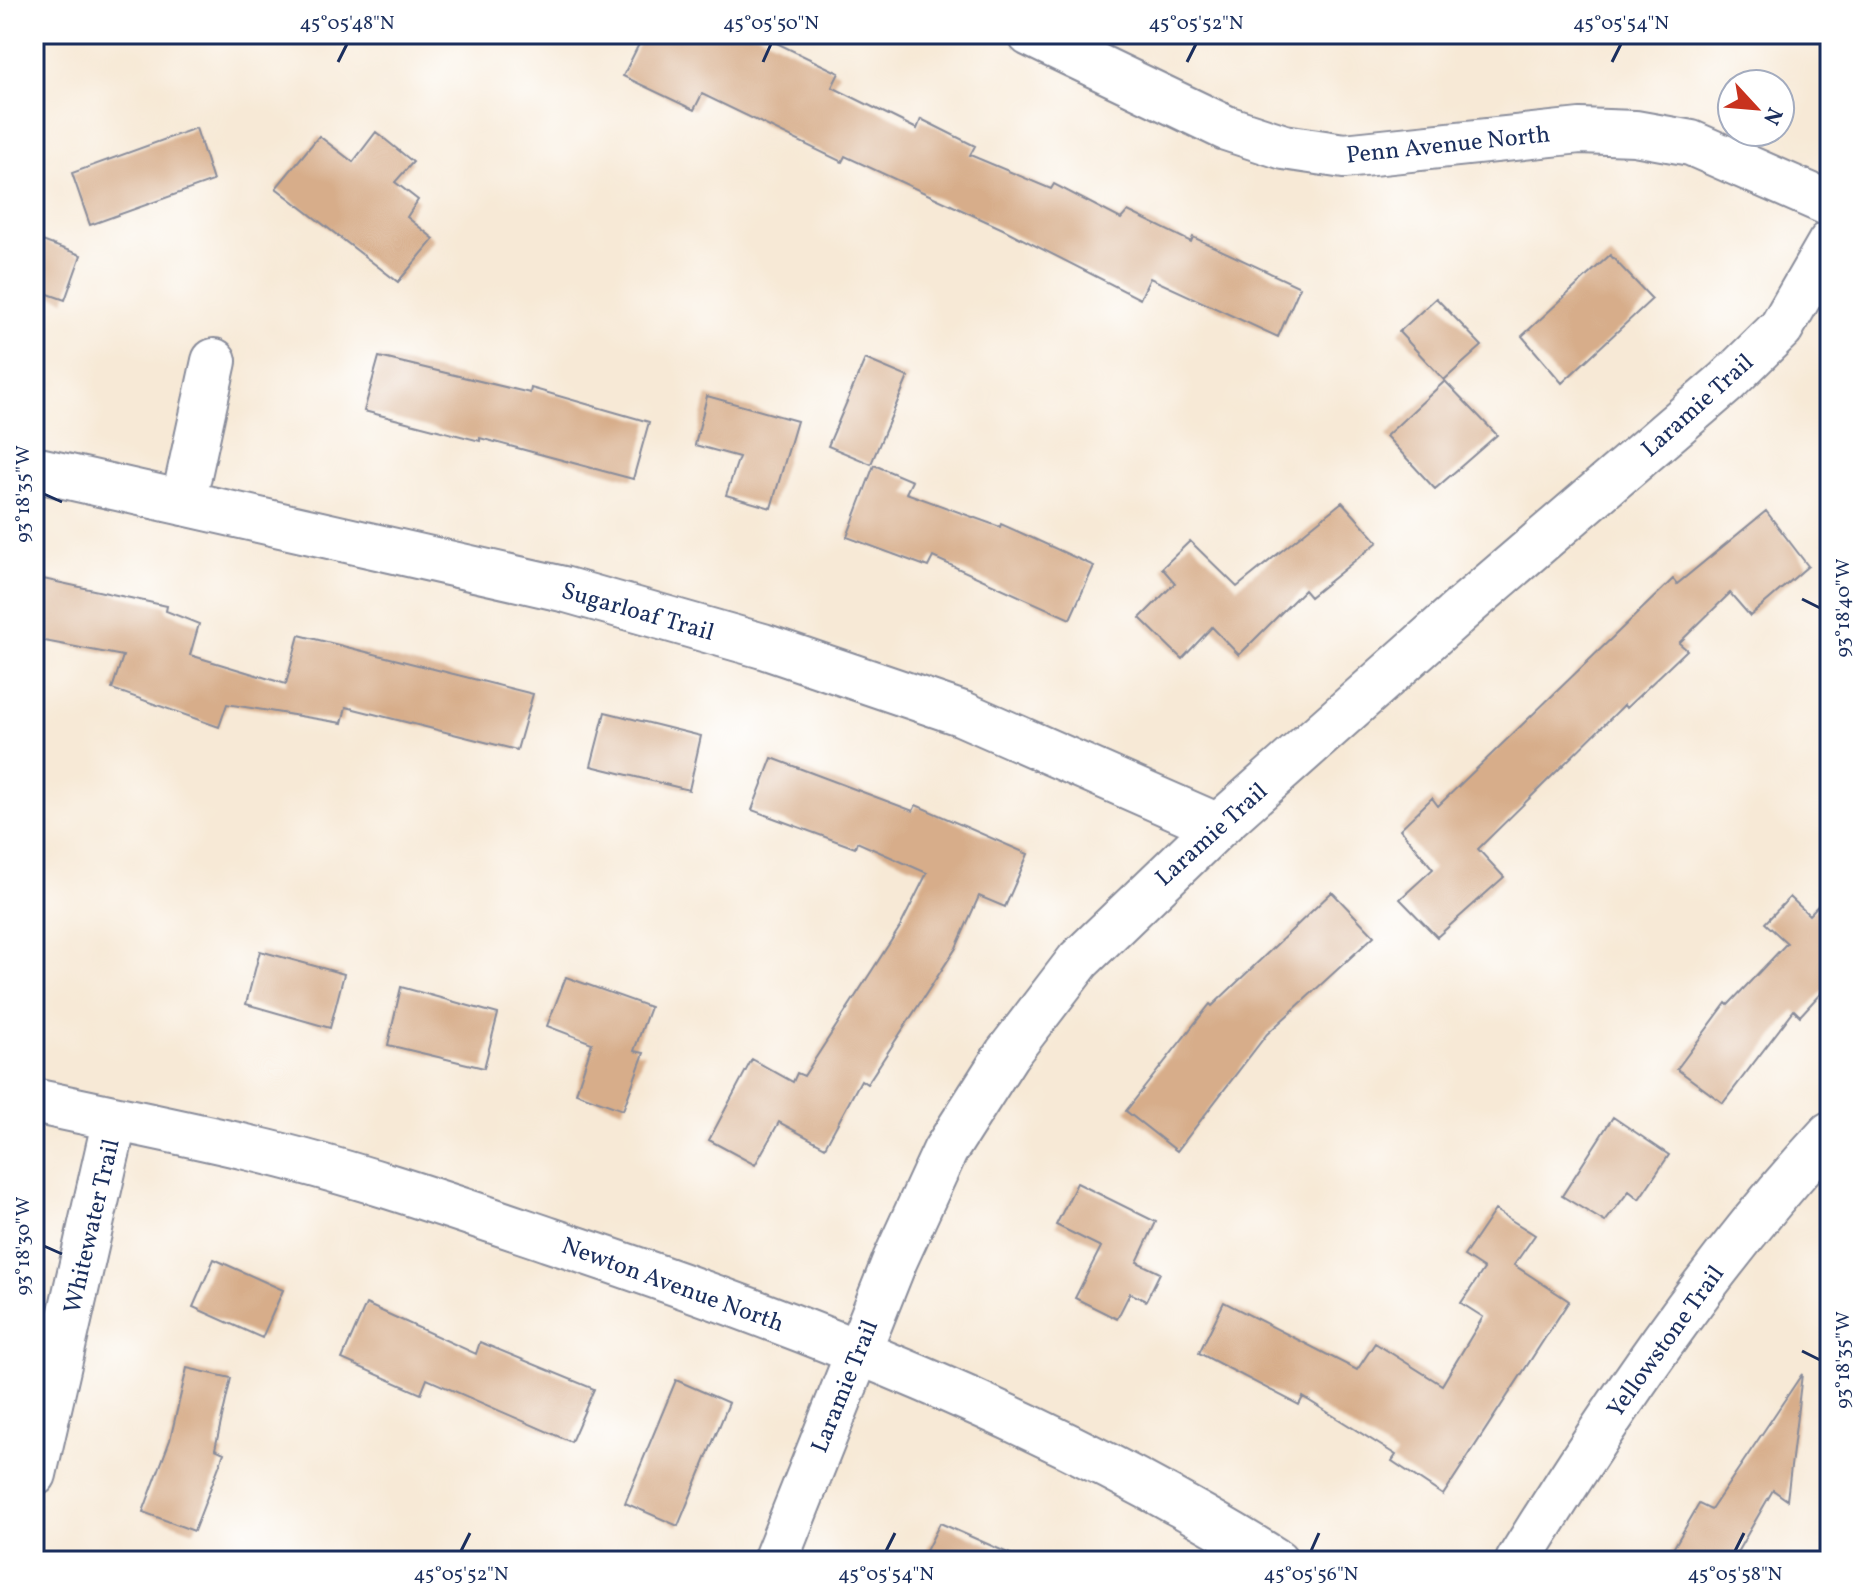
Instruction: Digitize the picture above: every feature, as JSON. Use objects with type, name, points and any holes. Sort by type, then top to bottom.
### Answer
[{"type":"street","name":"Penn Avenue North","points":[[1030,34],[1226,128],[1284,147],[1344,156],[1580,131],[1635,133],[1691,143],[1830,204]]},
{"type":"street","name":"Laramie Trail","points":[[775,1561],[895,1260],[945,1151],[1007,1054],[1079,960],[1218,826],[1470,602],[1725,383],[1781,328],[1830,243]]},
{"type":"street","points":[[183,503],[214,361]]},
{"type":"street","name":"Sugarloaf Trail","points":[[34,469],[563,589],[763,646],[963,714],[1218,826]]},
{"type":"street","name":"Newton Avenue North","points":[[34,1101],[252,1148],[441,1203],[629,1266],[903,1371],[1062,1444],[1216,1523],[1276,1561]]},
{"type":"street","name":"Whitewater Trail","points":[[34,1474],[115,1119]]},
{"type":"street","name":"Yellowstone Trail","points":[[1518,1561],[1588,1449],[1686,1306],[1796,1170],[1830,1134]]},
{"type":"building","points":[[644,34],[758,34],[839,73],[832,87],[917,129],[921,119],[975,146],[970,155],[1051,189],[1054,184],[1121,219],[1128,211],[1191,242],[1193,237],[1300,287],[1278,337],[1150,278],[1140,299],[1003,229],[845,156],[842,162],[702,94],[694,110],[623,76]]},
{"type":"building","points":[[196,128],[213,181],[90,225],[72,173]]},
{"type":"building","points":[[376,132],[413,162],[395,182],[418,200],[407,217],[434,239],[398,282],[276,188],[319,136],[353,162]]},
{"type":"building","points":[[34,238],[81,255],[65,300],[34,289]]},
{"type":"building","points":[[1610,255],[1652,299],[1562,383],[1522,336]]},
{"type":"building","points":[[1436,298],[1482,346],[1444,380],[1399,332]]},
{"type":"building","points":[[379,357],[530,393],[531,388],[649,422],[633,479],[364,411]]},
{"type":"building","points":[[865,359],[908,377],[871,464],[828,446]]},
{"type":"building","points":[[1445,381],[1497,435],[1435,489],[1386,436]]},
{"type":"building","points":[[707,396],[797,421],[771,508],[726,495],[739,457],[695,445]]},
{"type":"building","points":[[874,465],[912,481],[906,493],[1000,527],[1001,524],[1094,566],[1070,619],[933,557],[928,567],[847,537]]},
{"type":"building","points":[[1342,502],[1378,542],[1310,597],[1304,590],[1239,655],[1212,627],[1182,659],[1140,618],[1175,583],[1162,568],[1190,541],[1237,587]]},
{"type":"building","points":[[1766,511],[1808,566],[1750,616],[1730,593],[1679,643],[1687,650],[1626,708],[1624,705],[1478,849],[1504,877],[1437,937],[1400,899],[1433,869],[1400,829],[1432,798],[1438,806],[1673,579],[1677,584]]},
{"type":"building","points":[[34,577],[167,606],[166,611],[199,624],[190,655],[286,684],[299,635],[533,694],[517,750],[346,707],[342,723],[227,704],[219,727],[112,689],[123,656],[34,639]]},
{"type":"building","points":[[605,712],[701,736],[689,790],[591,766]]},
{"type":"building","points":[[772,758],[913,811],[916,805],[1028,854],[1005,907],[979,896],[956,948],[867,1084],[861,1080],[825,1147],[779,1122],[755,1165],[709,1140],[752,1059],[793,1082],[797,1073],[804,1076],[900,927],[927,873],[857,842],[855,848],[752,810]]},
{"type":"building","points":[[1332,892],[1374,936],[1267,1034],[1177,1151],[1126,1111],[1210,1004],[1212,1006]]},
{"type":"building","points":[[1830,893],[1830,983],[1800,1016],[1794,1010],[1723,1103],[1677,1069],[1726,1003],[1728,1005],[1787,943],[1765,923],[1790,897],[1809,915]]},
{"type":"building","points":[[260,951],[344,974],[330,1028],[246,1004]]},
{"type":"building","points":[[566,977],[650,1007],[634,1051],[644,1053],[623,1110],[576,1093],[592,1043],[547,1026]]},
{"type":"building","points":[[401,987],[498,1014],[484,1068],[388,1045]]},
{"type":"building","points":[[1613,1117],[1669,1155],[1639,1199],[1629,1191],[1605,1222],[1562,1196]]},
{"type":"building","points":[[1077,1183],[1156,1222],[1137,1262],[1160,1273],[1146,1301],[1130,1293],[1117,1319],[1075,1298],[1101,1247],[1056,1225]]},
{"type":"building","points":[[1495,1210],[1535,1235],[1514,1265],[1569,1301],[1443,1495],[1392,1461],[1396,1455],[1303,1397],[1299,1405],[1199,1353],[1224,1302],[1357,1370],[1375,1343],[1442,1385],[1483,1317],[1461,1303],[1484,1269],[1464,1256]]},
{"type":"building","points":[[214,1259],[283,1290],[262,1338],[193,1307]]},
{"type":"building","points":[[366,1304],[476,1354],[480,1342],[594,1389],[571,1442],[427,1379],[421,1394],[342,1359]]},
{"type":"building","points":[[187,1368],[231,1378],[215,1449],[224,1453],[194,1531],[143,1512],[170,1440]]},
{"type":"building","points":[[1802,1374],[1787,1500],[1773,1490],[1732,1561],[1666,1561],[1699,1504],[1711,1510]]},
{"type":"building","points":[[676,1380],[729,1403],[678,1526],[625,1503]]},
{"type":"building","points":[[940,1523],[1026,1561],[921,1561]]}]
